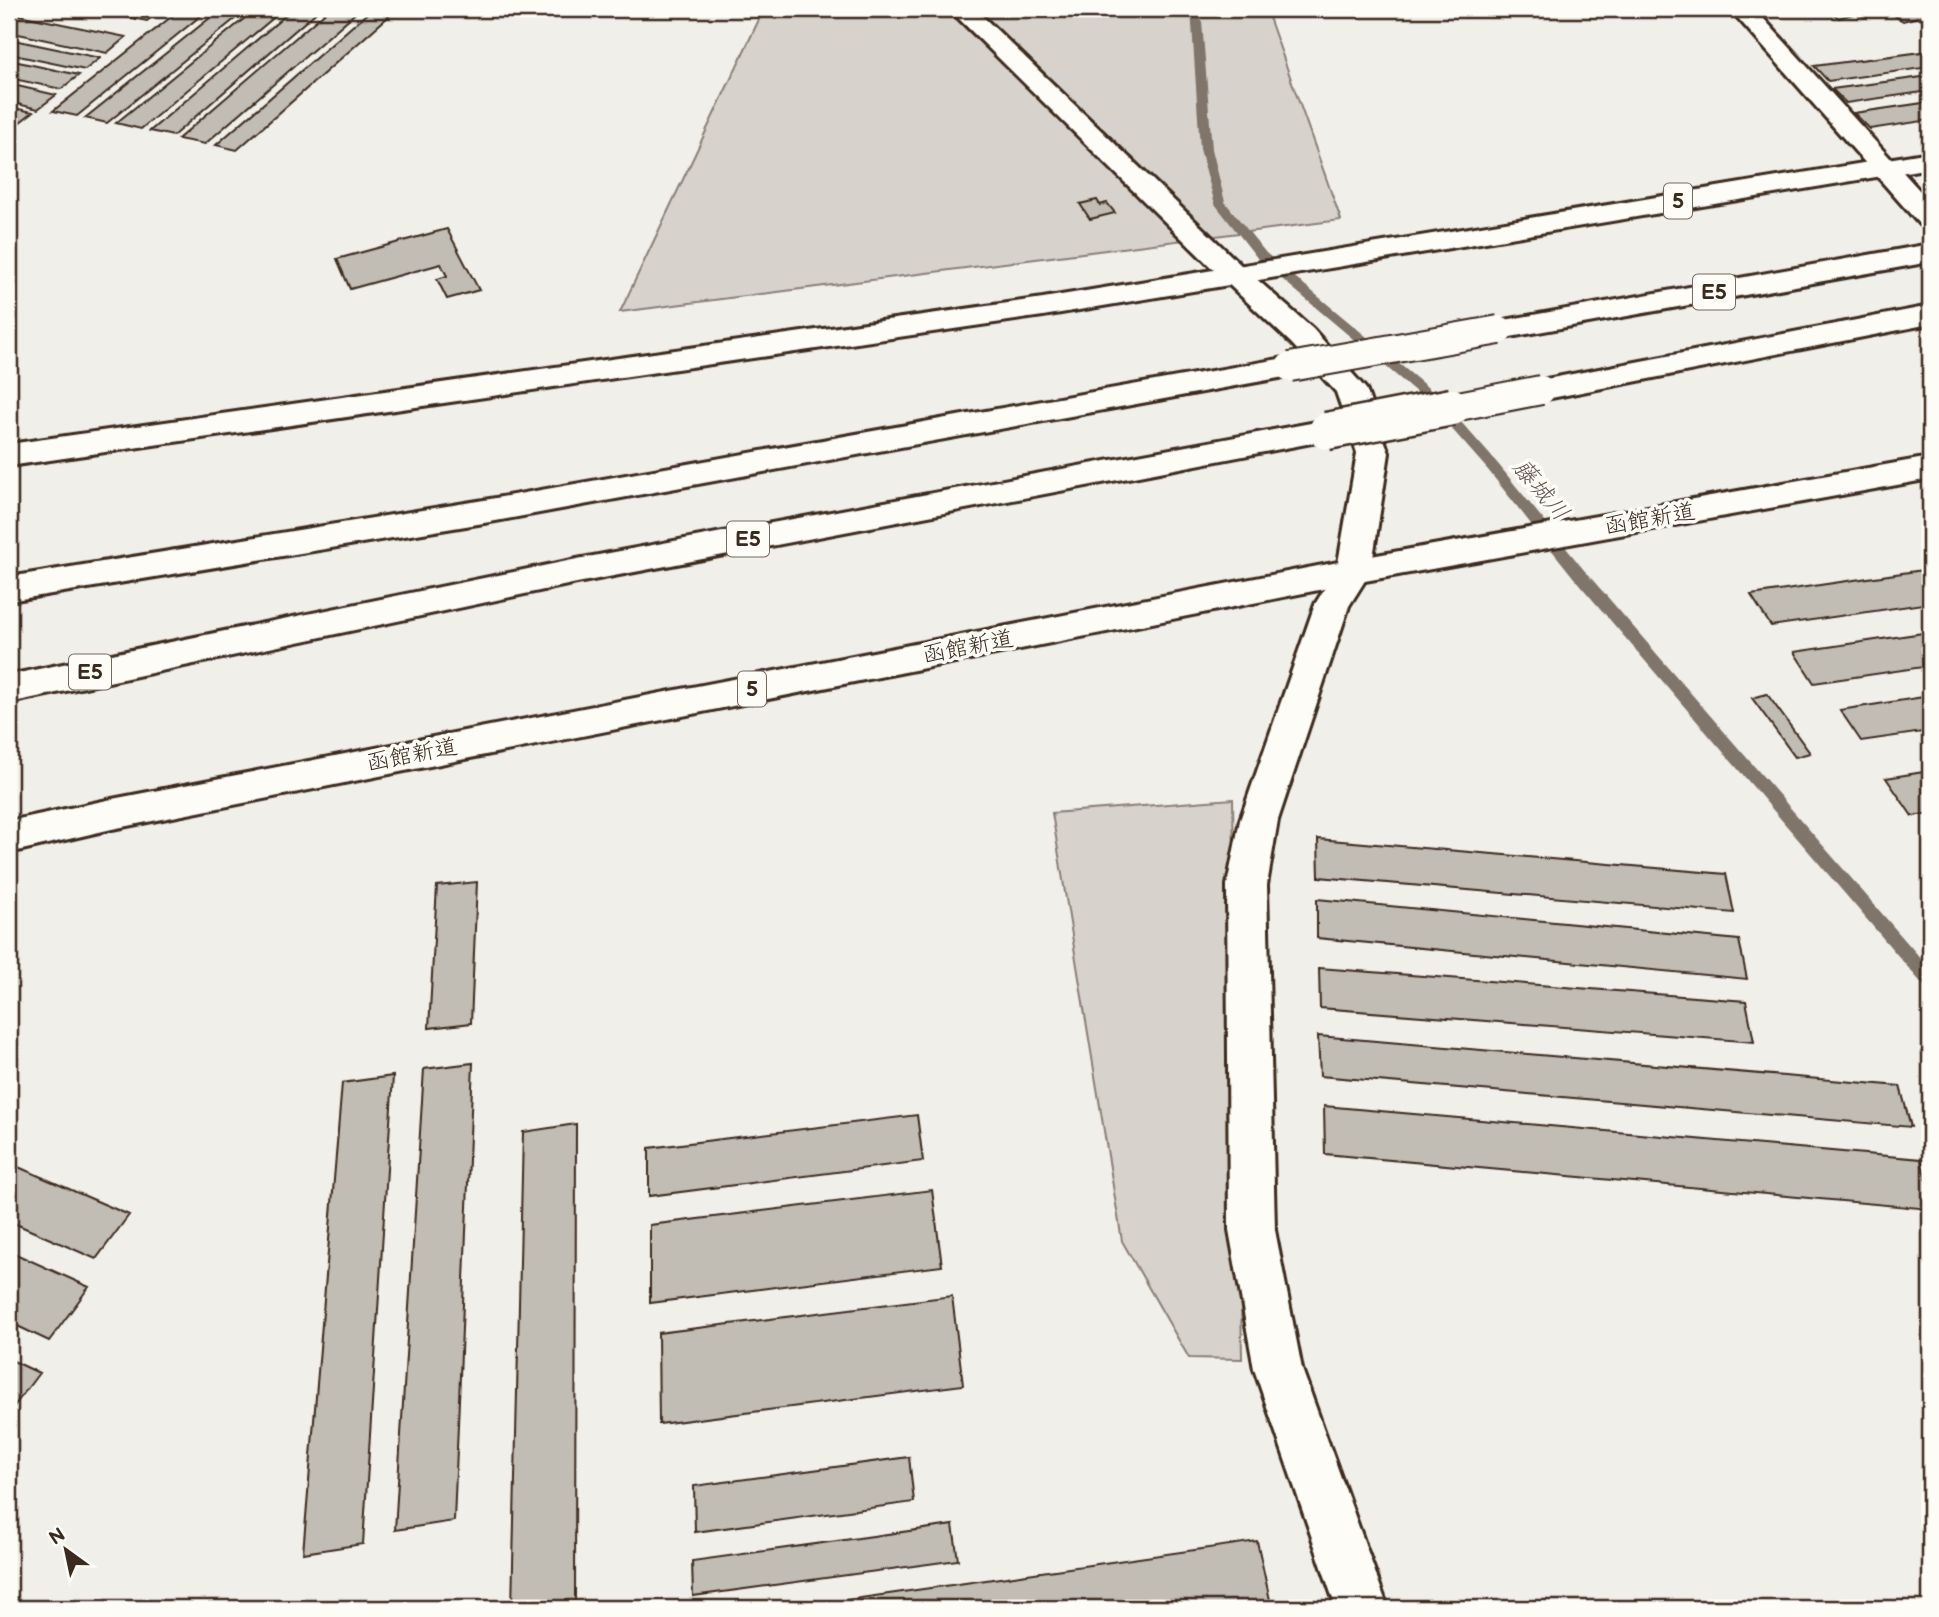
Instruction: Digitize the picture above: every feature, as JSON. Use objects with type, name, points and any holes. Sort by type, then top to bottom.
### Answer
[{"type":"main road","points":[[961,9],[1248,272],[1350,389],[1373,453],[1354,571],[1332,604],[1259,820],[1247,885],[1252,1230],[1278,1369],[1362,1608]]},
{"type":"main road","points":[[1742,9],[1930,219]]},
{"type":"main road","name":"5","points":[[9,455],[1043,307],[1930,160]]},
{"type":"main road","name":"E5","points":[[9,589],[169,565],[661,480],[1930,253]]},
{"type":"main road","name":"E5","points":[[9,689],[577,571],[1542,390],[1930,314]]},
{"type":"main road","name":"函館新道","points":[[9,837],[140,808],[1354,571],[1930,468]]},
{"type":"shaded area","points":[[764,9],[1266,9],[1341,220],[620,312]]},
{"type":"shaded area","points":[[1233,799],[1242,1359],[1189,1358],[1122,1241],[1052,813]]},
{"type":"building","points":[[86,9],[162,9],[147,21]]},
{"type":"building","points":[[181,9],[209,9],[77,116],[53,111]]},
{"type":"building","points":[[221,9],[247,9],[107,123],[85,118]]},
{"type":"building","points":[[256,9],[284,9],[141,129],[116,123]]},
{"type":"building","points":[[293,9],[320,9],[173,136],[150,131]]},
{"type":"building","points":[[329,9],[360,9],[205,144],[178,139]]},
{"type":"building","points":[[372,9],[397,9],[237,150],[216,145]]},
{"type":"building","points":[[1825,9],[1916,9],[1926,15],[1903,21],[1887,11],[1863,17],[1857,13],[1839,18]]},
{"type":"building","points":[[9,13],[126,37],[107,53],[9,32]]},
{"type":"building","points":[[9,39],[100,58],[85,70],[9,54]]},
{"type":"building","points":[[1930,51],[1930,67],[1828,81],[1814,66]]},
{"type":"building","points":[[9,60],[79,75],[61,89],[9,78]]},
{"type":"building","points":[[1930,76],[1930,91],[1846,103],[1832,89]]},
{"type":"building","points":[[9,84],[56,95],[38,109],[9,102]]},
{"type":"building","points":[[1930,102],[1930,120],[1870,129],[1854,113]]},
{"type":"building","points":[[9,107],[33,112],[15,126],[9,125]]},
{"type":"building","points":[[1097,200],[1100,205],[1107,203],[1115,213],[1090,219],[1080,204]]},
{"type":"building","points":[[447,229],[479,290],[447,299],[437,279],[447,276],[441,264],[350,289],[337,259]]},
{"type":"building","points":[[1930,569],[1930,603],[1771,626],[1751,595]]},
{"type":"building","points":[[1930,632],[1930,666],[1814,683],[1794,652]]},
{"type":"building","points":[[1767,694],[1810,753],[1795,757],[1752,698]]},
{"type":"building","points":[[1930,696],[1930,731],[1861,741],[1840,710]]},
{"type":"building","points":[[1930,771],[1930,813],[1912,816],[1886,778]]},
{"type":"building","points":[[1318,839],[1726,874],[1734,913],[1319,877]]},
{"type":"building","points":[[477,882],[471,1023],[429,1028],[437,886]]},
{"type":"building","points":[[1317,899],[1739,940],[1747,979],[1317,938]]},
{"type":"building","points":[[1319,968],[1746,1001],[1754,1042],[1320,1008]]},
{"type":"building","points":[[1318,1036],[1900,1086],[1911,1127],[1320,1076]]},
{"type":"building","points":[[473,1063],[454,1521],[395,1530],[424,1069]]},
{"type":"building","points":[[393,1076],[363,1544],[303,1553],[342,1083]]},
{"type":"building","points":[[1324,1106],[1921,1159],[1930,1196],[1930,1209],[1325,1154]]},
{"type":"building","points":[[917,1115],[923,1161],[649,1196],[649,1148]]},
{"type":"building","points":[[576,1124],[575,1603],[543,1608],[512,1608],[523,1132]]},
{"type":"building","points":[[9,1163],[129,1215],[96,1259],[9,1221]]},
{"type":"building","points":[[932,1190],[942,1266],[650,1303],[650,1225]]},
{"type":"building","points":[[9,1251],[89,1287],[49,1341],[9,1322]]},
{"type":"building","points":[[952,1296],[963,1385],[659,1424],[658,1333]]},
{"type":"building","points":[[9,1359],[39,1373],[9,1413]]},
{"type":"building","points":[[909,1457],[914,1502],[695,1532],[694,1486]]},
{"type":"building","points":[[953,1525],[958,1560],[693,1596],[692,1561]]},
{"type":"building","points":[[1257,1541],[1270,1600],[1217,1608],[791,1608]]},
{"type":"waterway","name":"藤城川","points":[[1196,9],[1206,149],[1219,202],[1262,256],[1434,400],[1493,467],[1579,574],[1930,981]]}]
